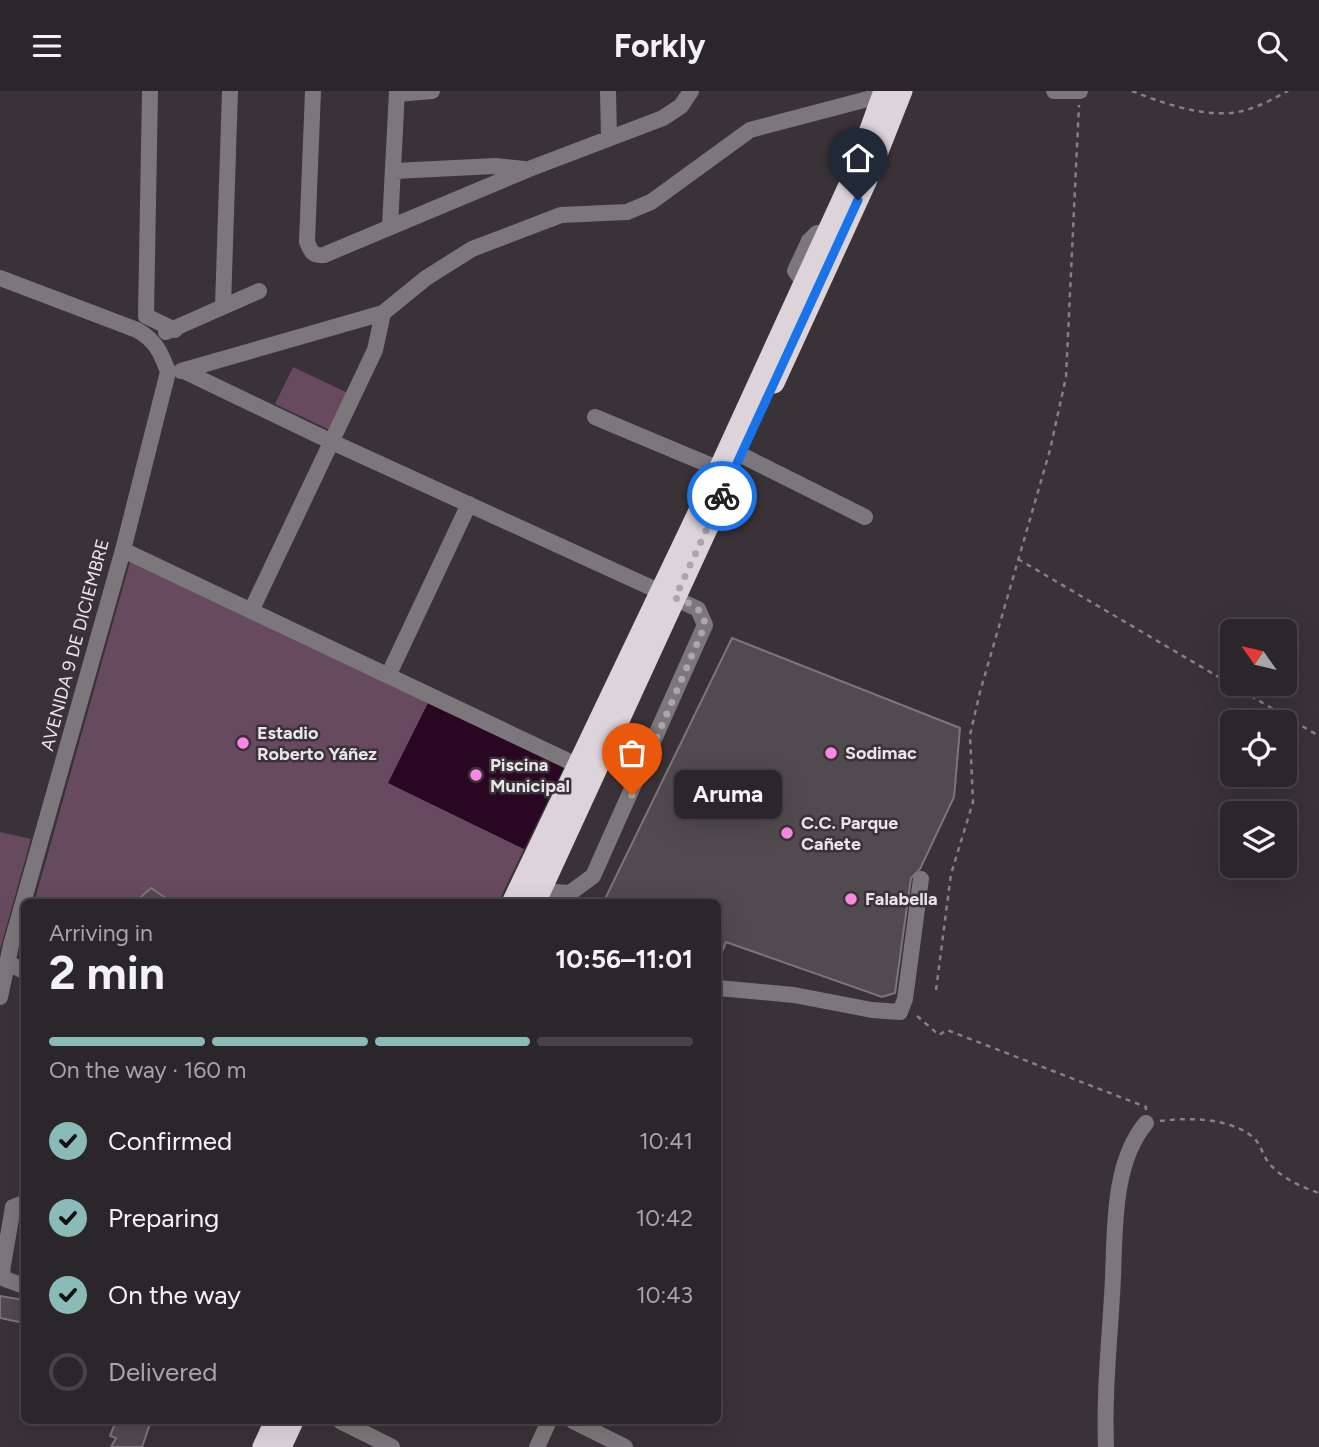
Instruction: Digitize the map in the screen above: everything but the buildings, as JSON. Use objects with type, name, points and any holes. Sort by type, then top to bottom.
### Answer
[{"type":"highway","points":[[537,897],[586,770],[668,594],[741,455],[835,232],[890,92]]},
{"type":"highway","points":[[668,594],[719,469],[804,283],[835,232]]},
{"type":"highway","points":[[514,899],[586,770]]},
{"type":"highway","points":[[263,1447],[274,1424]]},
{"type":"highway","points":[[281,1447],[292,1424]]},
{"type":"street","points":[[150,91],[146,316],[175,330]]},
{"type":"street","points":[[223,306],[230,91]]},
{"type":"street","points":[[313,91],[307,242],[311,252],[324,255],[529,169],[663,118],[681,106],[691,91]]},
{"type":"street","points":[[390,226],[397,92],[432,91]]},
{"type":"street","points":[[608,91],[609,138]]},
{"type":"street","points":[[1054,91],[1080,91]]},
{"type":"street","points":[[176,371],[383,313],[426,278],[472,249],[561,215],[627,212],[651,202],[750,130],[890,92]]},
{"type":"street","points":[[394,171],[495,166],[529,169]]},
{"type":"street","points":[[0,278],[121,323],[151,338],[176,371],[693,604],[704,618],[705,625],[632,795],[593,876],[570,893],[537,897]]},
{"type":"street","points":[[151,338],[175,330],[259,291]]},
{"type":"street","points":[[251,611],[375,351],[383,313]]},
{"type":"street","name":"AVENIDA 9 DE DICIEMBRE","points":[[31,899],[123,550],[176,371]]},
{"type":"street","points":[[595,417],[719,469]]},
{"type":"street","points":[[741,455],[865,517]]},
{"type":"street","points":[[388,676],[469,504]]},
{"type":"street","points":[[123,550],[586,770]]},
{"type":"street","points":[[721,988],[794,995],[872,1010],[900,1011],[905,999],[921,879]]},
{"type":"street","name":"AVENIDA 9 DE DICIEMBRE","points":[[0,997],[8,963],[18,948]]},
{"type":"street","points":[[8,963],[21,970]]},
{"type":"street","points":[[1106,1447],[1107,1356],[1116,1220],[1124,1173],[1137,1133],[1146,1123]]},
{"type":"street","points":[[13,1203],[2,1274],[11,1282],[21,1285]]},
{"type":"street","points":[[346,1424],[392,1447]]},
{"type":"street","points":[[537,1447],[548,1424]]},
{"type":"street","points":[[579,1424],[625,1447]]},
{"type":"path","points":[[936,990],[951,874],[973,802],[970,735],[1050,450],[1066,377],[1080,91]]},
{"type":"path","points":[[1132,91],[1154,100],[1224,112],[1238,112],[1288,91]]},
{"type":"path","points":[[1018,559],[1319,736]]},
{"type":"path","points":[[917,1016],[939,1035],[947,1030],[1146,1107],[1146,1123],[1177,1118],[1215,1121],[1250,1135],[1268,1162],[1295,1184],[1319,1193]]},
{"type":"shaded area","points":[[293,367],[352,395],[334,432],[275,404]]},
{"type":"shaded area","name":"Estadio Roberto Yáñez","points":[[130,562],[428,703],[389,783],[524,849],[500,899],[35,899]]},
{"type":"shaded area","name":"Piscina Municipal","points":[[428,703],[564,767],[524,849],[388,783]]},
{"type":"shaded area","points":[[0,832],[31,839],[0,950]]},
{"type":"way so far","points":[[632,795],[705,625],[704,618],[693,604],[675,598],[722,496]]},
{"type":"place","name":"Estadio Roberto Yáñez","points":[[243,743]]},
{"type":"place","name":"Sodimac","points":[[831,753]]},
{"type":"place","name":"Piscina Municipal","points":[[476,775]]},
{"type":"place","name":"Aruma","points":[[632,795]]},
{"type":"place","name":"C.C. Parque Cañete","points":[[787,833]]},
{"type":"place","name":"Falabella","points":[[851,899]]},
{"type":"route","points":[[722,496],[858,200]]}]
